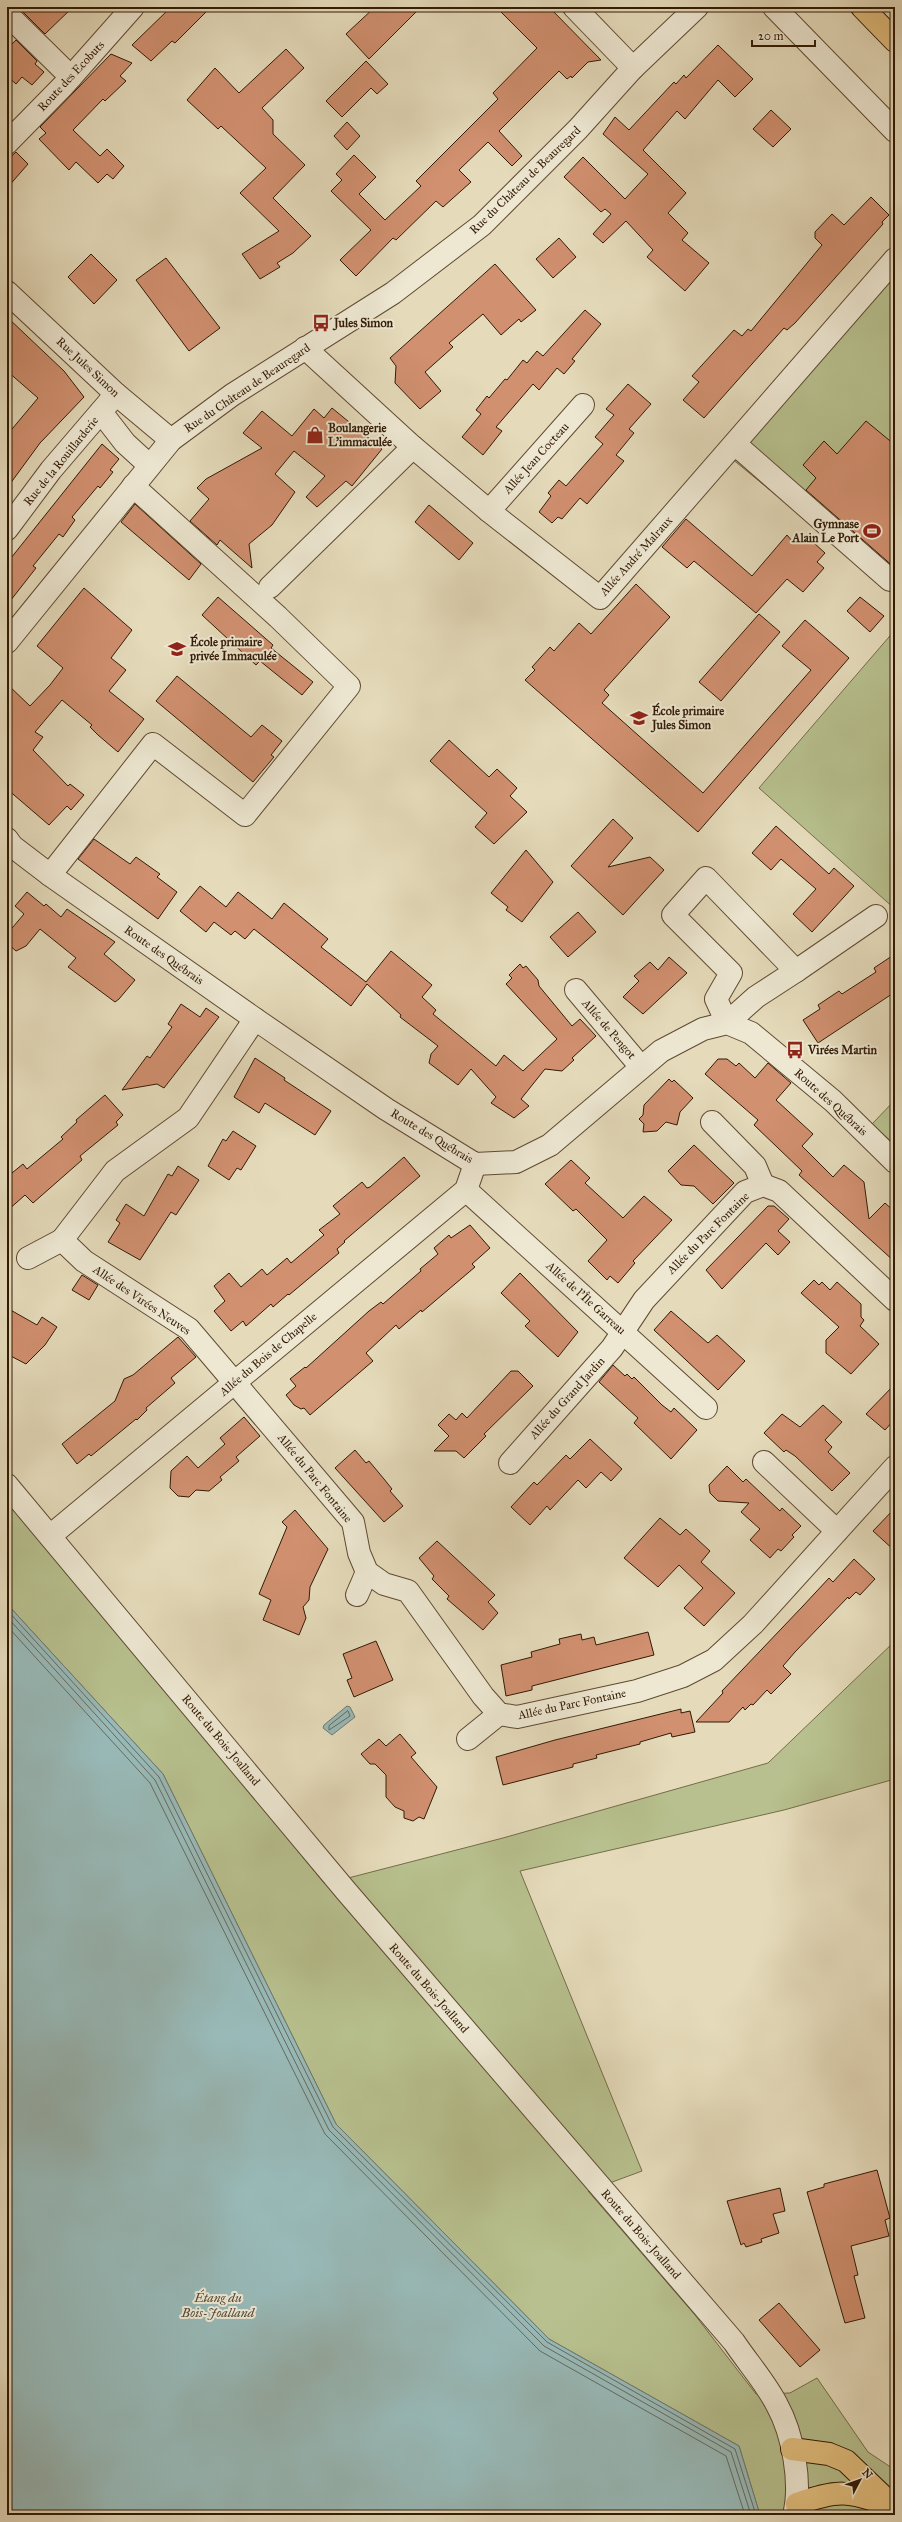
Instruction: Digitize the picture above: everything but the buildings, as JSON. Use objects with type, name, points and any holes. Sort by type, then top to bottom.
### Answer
[{"type":"main road","points":[[862,7],[895,41]]},
{"type":"main road","points":[[792,2449],[828,2454],[846,2461],[895,2508]]},
{"type":"main road","points":[[796,2509],[835,2492],[864,2496],[895,2508]]},
{"type":"street","name":"Route des Ecobuts","points":[[7,143],[71,77],[133,7]]},
{"type":"street","points":[[574,7],[633,68]]},
{"type":"street","name":"Rue du Château de Beauregard","points":[[7,642],[149,465],[171,440],[232,395],[393,293],[482,224],[578,129],[633,68],[697,7]]},
{"type":"street","points":[[774,7],[895,131]]},
{"type":"street","points":[[7,14],[71,77]]},
{"type":"street","name":"Allée André Malraux","points":[[305,348],[413,447],[489,511],[600,598],[895,259]]},
{"type":"street","name":"Rue Jules Simon","points":[[7,292],[116,394],[171,440]]},
{"type":"street","name":"Rue de la Rouillarderie","points":[[7,529],[51,470],[116,394]]},
{"type":"street","name":"Allée Jean Cocteau","points":[[489,511],[583,405]]},
{"type":"street","points":[[102,412],[125,443],[149,465]]},
{"type":"street","points":[[735,444],[890,580]]},
{"type":"street","points":[[270,587],[413,447]]},
{"type":"street","points":[[50,875],[153,744],[245,815],[349,686],[278,617],[133,486]]},
{"type":"street","name":"Route des Québrais","points":[[9,846],[386,1109],[475,1164],[516,1162],[550,1144],[661,1051],[703,1029],[727,1023],[751,1032],[833,1101],[895,1162]]},
{"type":"street","points":[[756,997],[673,915],[706,878],[796,971]]},
{"type":"street","points":[[731,973],[716,1000],[727,1023],[756,997],[876,916]]},
{"type":"street","name":"Allée de Pengot","points":[[576,990],[641,1067]]},
{"type":"street","points":[[28,1258],[62,1240],[114,1171],[188,1118],[255,1019]]},
{"type":"street","points":[[712,1122],[755,1166],[763,1185]]},
{"type":"street","points":[[466,1190],[475,1164]]},
{"type":"street","name":"Allée du Parc Fontaine","points":[[622,1331],[644,1300],[745,1192],[763,1185],[779,1191],[895,1300]]},
{"type":"street","name":"Allée de l'Île Garreau","points":[[466,1190],[706,1408]]},
{"type":"street","name":"Allée du Bois de Chapelle","points":[[50,1536],[234,1381],[466,1190]]},
{"type":"street","name":"Allée des Virées Neuves","points":[[62,1240],[84,1261],[189,1329],[234,1381]]},
{"type":"street","name":"Allée du Grand Jardin","points":[[510,1463],[612,1348],[622,1331]]},
{"type":"street","name":"Allée du Parc Fontaine","points":[[234,1381],[352,1522],[359,1553],[367,1572]]},
{"type":"street","points":[[764,1462],[837,1531]]},
{"type":"street","name":"Allée du Parc Fontaine","points":[[499,1714],[517,1717],[637,1691],[683,1676],[714,1660],[753,1624],[895,1467]]},
{"type":"street","name":"Route du Bois-Joalland","points":[[7,1485],[346,1891],[734,2342],[778,2405],[792,2449],[797,2482],[796,2509]]},
{"type":"street","points":[[357,1595],[367,1572],[384,1584],[408,1591],[483,1696],[499,1714],[468,1739]]},
{"type":"green space","points":[[895,270],[895,593],[731,458]]},
{"type":"green space","points":[[895,630],[895,909],[759,788]]},
{"type":"green space","points":[[895,1100],[895,1145],[872,1124]]},
{"type":"green space","points":[[7,1497],[325,1884],[503,1838],[768,1763],[895,1641],[895,1779],[784,1810],[520,1871],[642,2171],[588,2191],[695,2315],[756,2394],[790,2393],[817,2378],[868,2452],[895,2470],[895,2515],[760,2515],[739,2446],[549,2339],[336,2124],[163,1774],[7,1604]]},
{"type":"water","name":"Étang du Bois-Joalland","points":[[7,1604],[163,1774],[336,2124],[549,2339],[739,2446],[760,2515],[7,2515]]},
{"type":"water","points":[[347,1706],[350,1707],[355,1717],[332,1735],[323,1728],[324,1725]]},
{"type":"place","name":"Jules Simon","points":[[321,323]]},
{"type":"place","name":"Boulangerie L'immaculée","points":[[315,435]]},
{"type":"place","name":"Gymnase Alain Le Port","points":[[872,531]]},
{"type":"place","name":"École primaire privée Immaculée","points":[[177,649]]},
{"type":"place","name":"École primaire Jules Simon","points":[[639,718]]},
{"type":"place","name":"Virées Martin","points":[[795,1050]]}]
